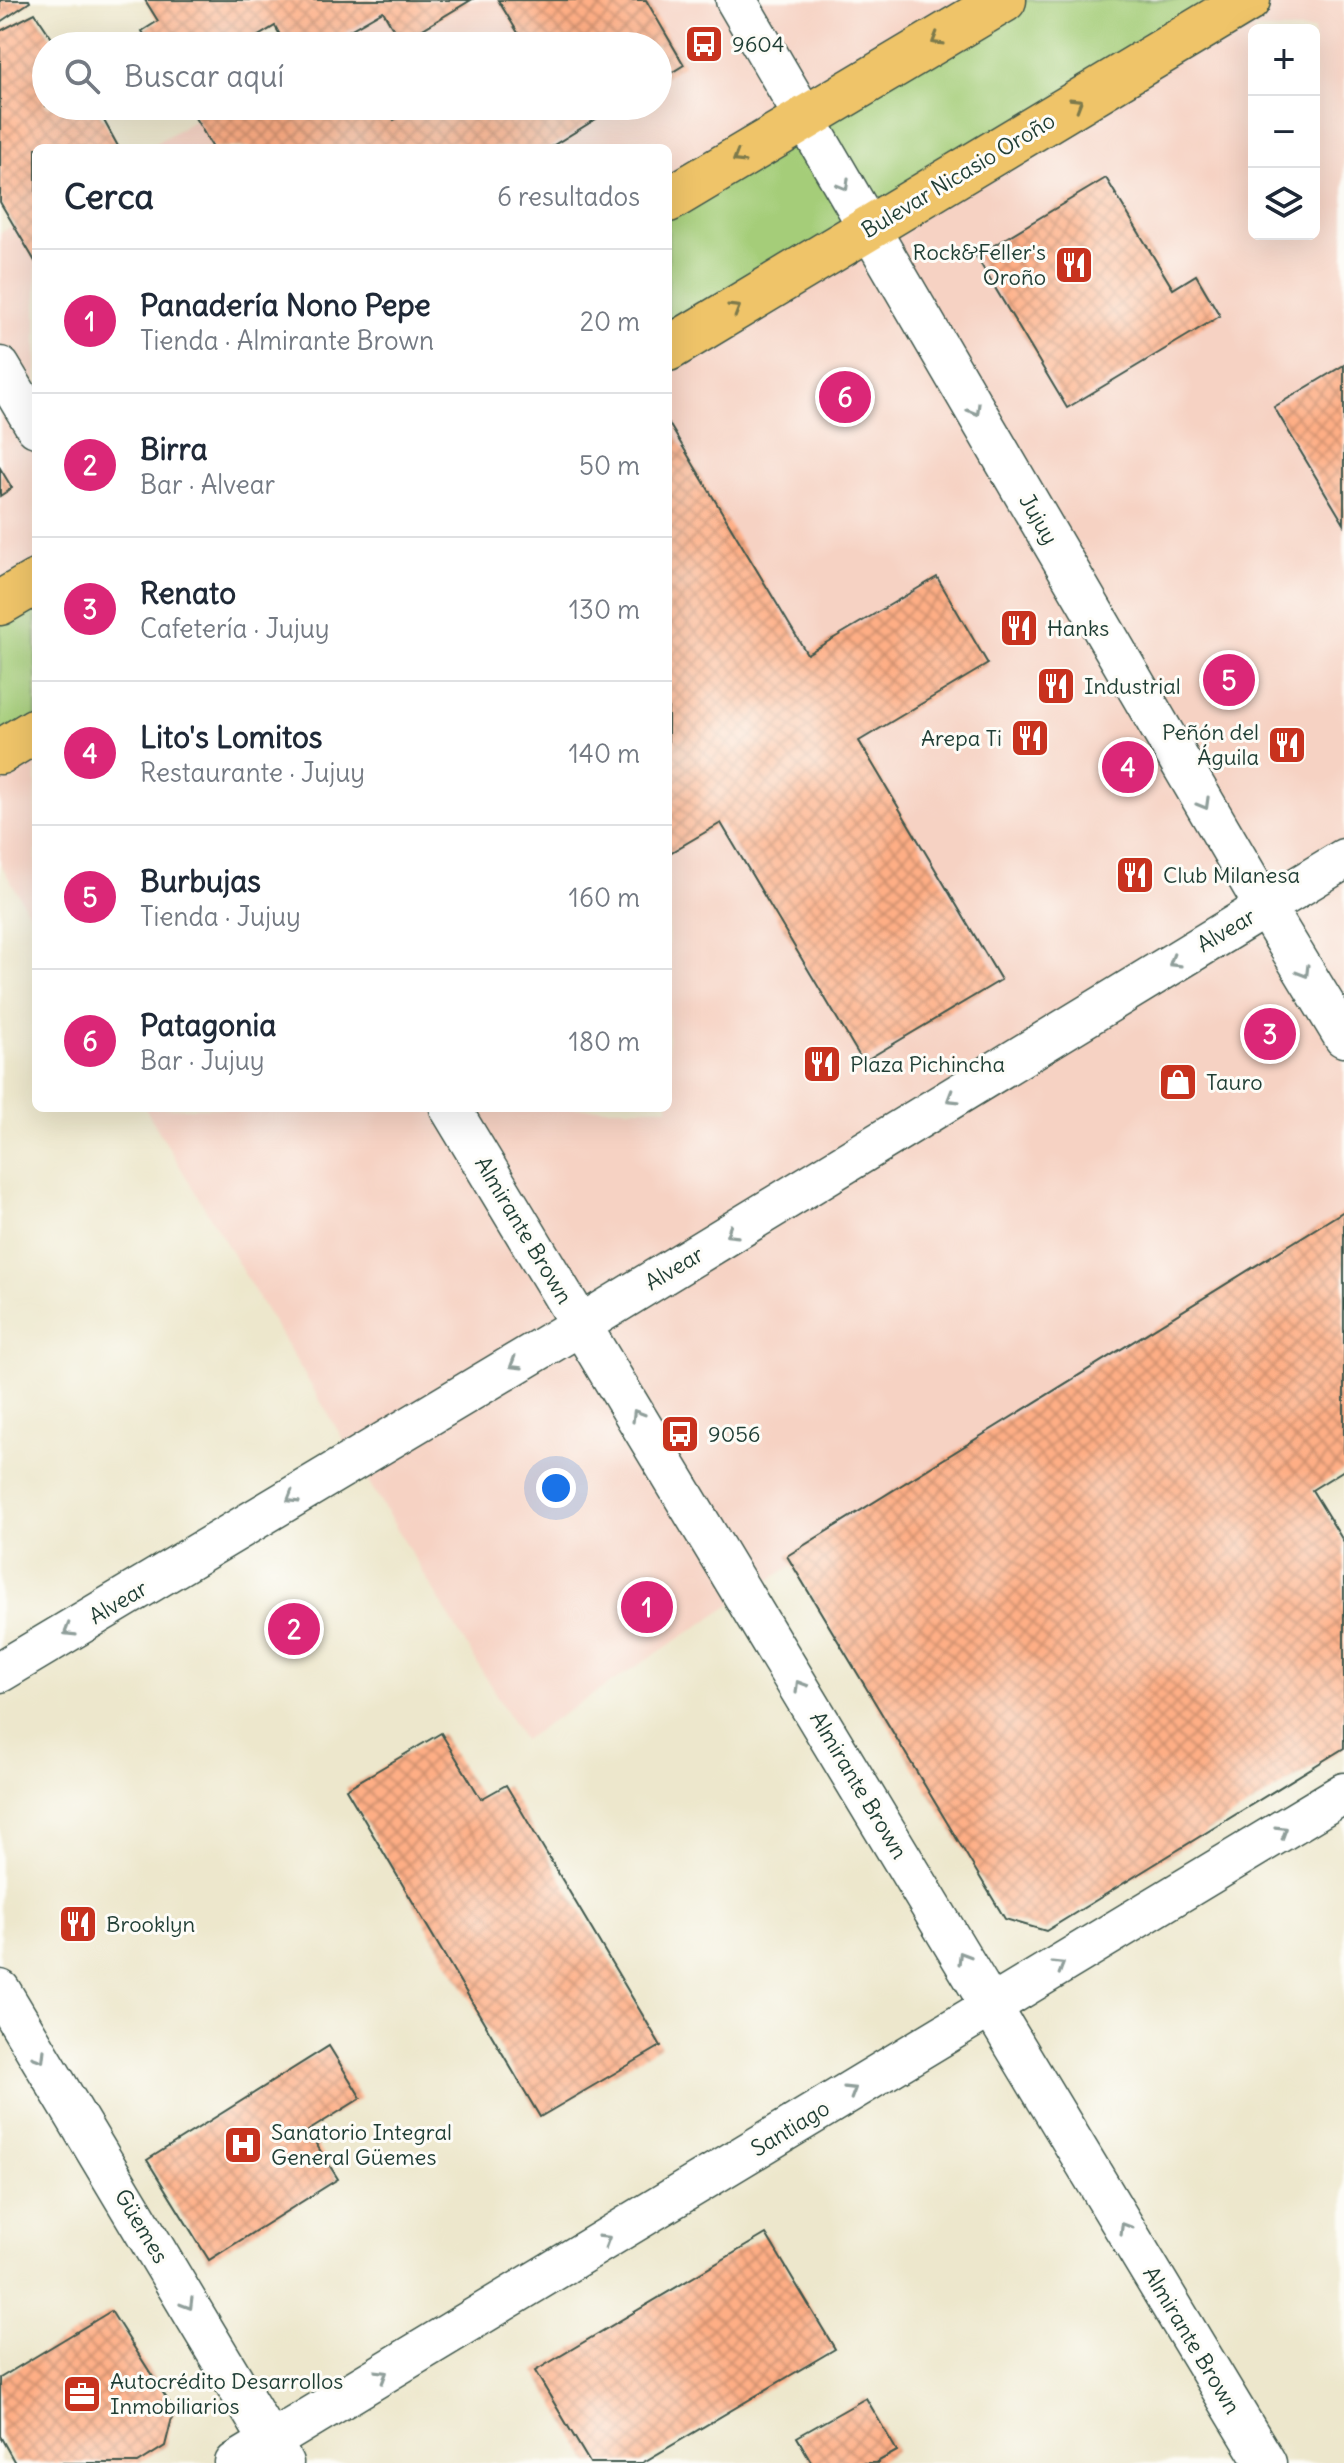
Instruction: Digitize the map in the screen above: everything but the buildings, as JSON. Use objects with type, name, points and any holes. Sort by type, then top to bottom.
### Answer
[{"type":"main road","points":[[672,198],[1004,0]]},
{"type":"main road","name":"Bulevar Nicasio Oroño","points":[[672,347],[1248,0]]},
{"type":"main road","points":[[0,603],[32,584]]},
{"type":"main road","points":[[0,752],[32,732]]},
{"type":"street","name":"Jujuy","points":[[736,0],[1344,1037]]},
{"type":"street","points":[[0,367],[32,420]]},
{"type":"street","name":"Alvear","points":[[0,1672],[582,1324],[1344,859]]},
{"type":"street","name":"Almirante Brown","points":[[452,1112],[1266,2463]]},
{"type":"street","name":"Santiago","points":[[235,2463],[277,2452],[992,2006],[1344,1793]]},
{"type":"street","name":"Güemes","points":[[0,1990],[277,2452]]},
{"type":"shaded area","points":[[401,0],[1344,0],[1344,1470],[1312,1490],[1195,1304],[523,1740],[147,1112],[672,1112],[672,144],[154,144],[195,120],[672,120],[672,32],[346,32]]},
{"type":"shaded area","points":[[32,214],[32,918],[0,863],[0,233]]},
{"type":"green space","points":[[1004,0],[1248,0],[672,347],[672,198]]},
{"type":"green space","points":[[32,584],[32,732],[0,752],[0,603]]},
{"type":"place","name":"9604","points":[[704,44]]},
{"type":"place","name":"Rock&Feller's Oroño","points":[[1074,265]]},
{"type":"place","name":"Patagonia","points":[[845,397]]},
{"type":"place","name":"Hanks","points":[[1019,628]]},
{"type":"place","name":"Burbujas","points":[[1229,680]]},
{"type":"place","name":"Industrial","points":[[1056,686]]},
{"type":"place","name":"Arepa Ti","points":[[1030,738]]},
{"type":"place","name":"Peñón del Águila","points":[[1287,745]]},
{"type":"place","name":"Lito's Lomitos","points":[[1128,767]]},
{"type":"place","name":"Club Milanesa","points":[[1135,875]]},
{"type":"place","name":"Renato","points":[[1270,1034]]},
{"type":"place","name":"Plaza Pichincha","points":[[822,1064]]},
{"type":"place","name":"Tauro","points":[[1178,1082]]},
{"type":"place","name":"9056","points":[[680,1434]]},
{"type":"place","name":"Panadería Nono Pepe","points":[[647,1607]]},
{"type":"place","name":"Birra","points":[[294,1629]]},
{"type":"place","name":"Brooklyn","points":[[78,1924]]},
{"type":"place","name":"Sanatorio Integral General Güemes","points":[[243,2145]]},
{"type":"place","name":"Autocrédito Desarrollos Inmobiliarios","points":[[82,2394]]}]
